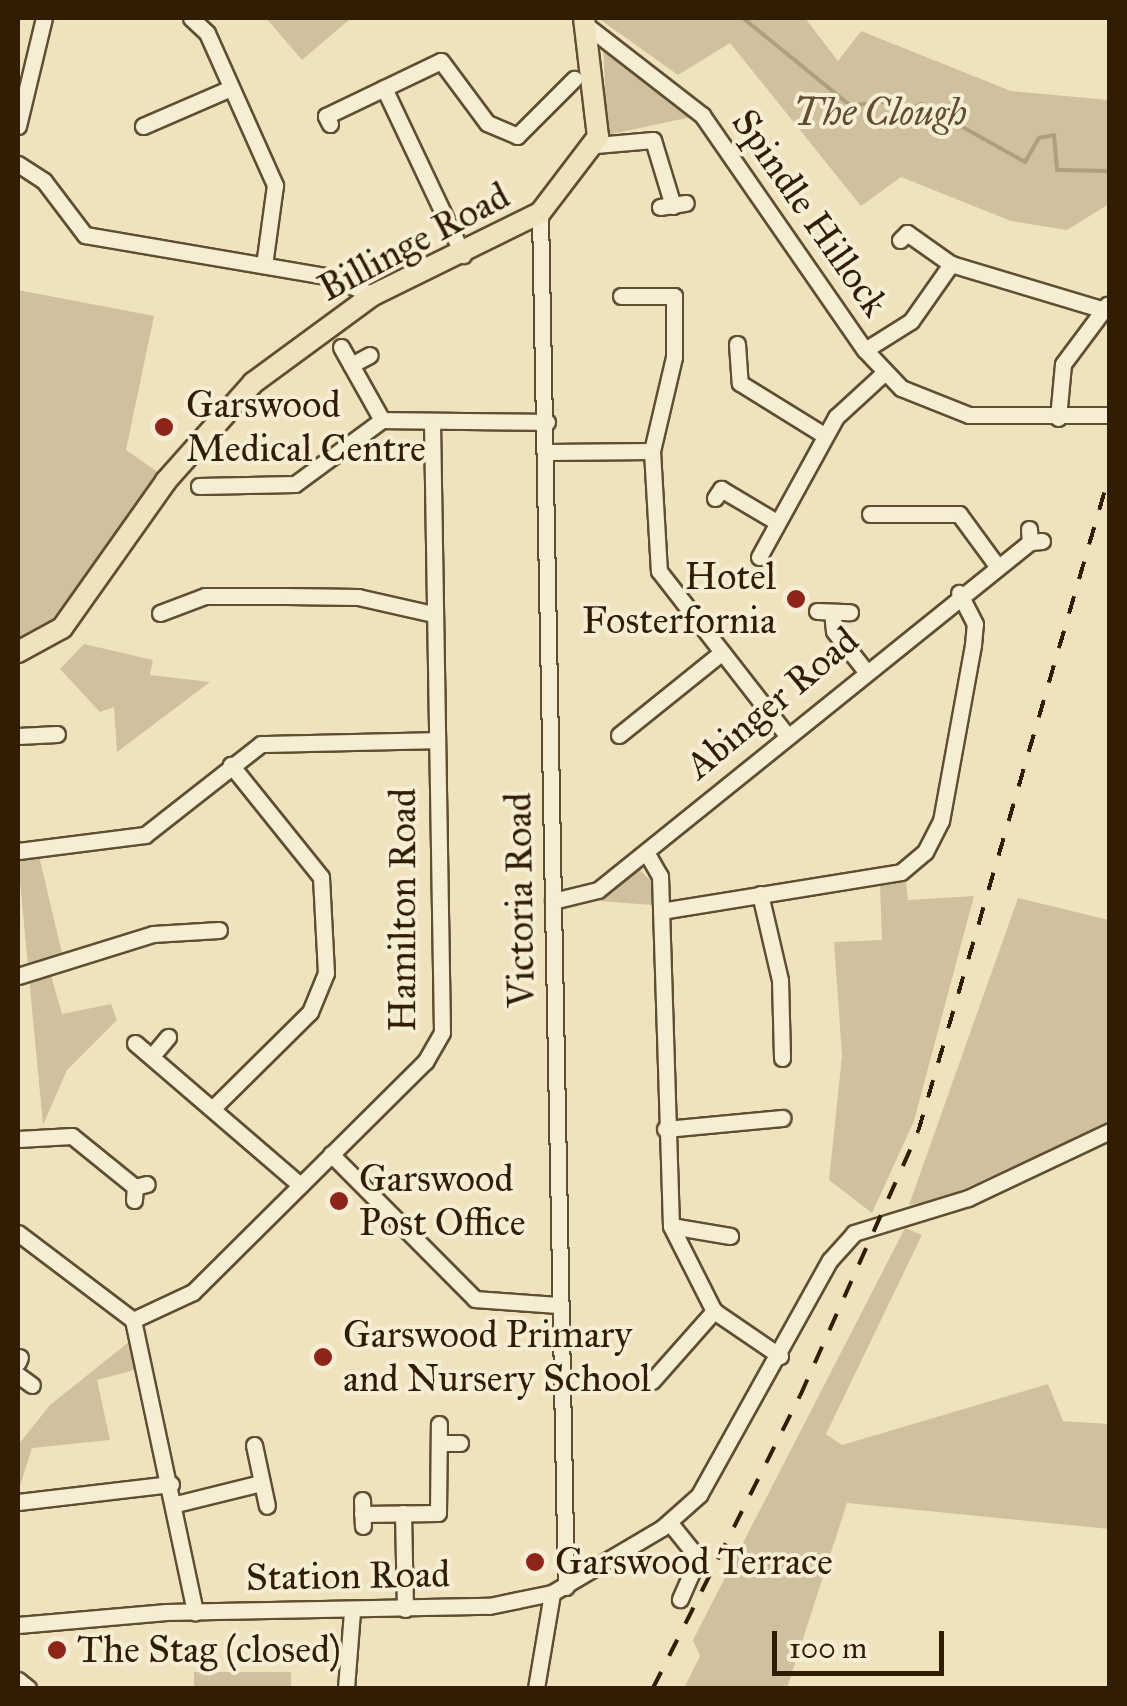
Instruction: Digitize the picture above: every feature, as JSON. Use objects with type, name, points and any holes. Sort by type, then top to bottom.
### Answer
[{"type":"main road","points":[[582,20],[596,145]]},
{"type":"main road","name":"Billinge Road","points":[[18,652],[62,628],[231,405],[373,295],[463,256],[540,213],[596,145]]},
{"type":"street","points":[[18,126],[44,18]]},
{"type":"street","points":[[191,18],[231,88],[274,186],[264,265]]},
{"type":"street","name":"Spindle Hillock","points":[[582,20],[702,114],[884,373],[948,411],[1058,418],[1110,415]]},
{"type":"street","points":[[330,124],[326,116],[442,62],[459,88],[507,138],[528,129],[570,88]]},
{"type":"street","points":[[143,126],[231,88]]},
{"type":"street","points":[[384,88],[463,256]]},
{"type":"street","points":[[596,145],[653,140],[673,206]]},
{"type":"street","points":[[18,164],[44,181],[85,235],[358,283],[373,295]]},
{"type":"street","name":"Victoria Road","points":[[536,1688],[559,1590],[548,452],[540,213]]},
{"type":"street","points":[[900,240],[907,233],[950,264],[1107,306],[1063,364],[1058,418]]},
{"type":"street","points":[[865,350],[911,321],[950,264]]},
{"type":"street","points":[[621,296],[693,296]]},
{"type":"street","points":[[674,296],[674,356],[652,451],[659,571],[786,734]]},
{"type":"street","points":[[341,347],[382,420]]},
{"type":"street","points":[[741,350],[740,383],[824,434]]},
{"type":"street","points":[[351,365],[370,355]]},
{"type":"street","points":[[760,557],[824,434],[884,373]]},
{"type":"street","points":[[199,486],[295,484],[382,420],[547,422]]},
{"type":"street","name":"Hamilton Road","points":[[133,1320],[193,1292],[425,1062],[442,1032],[432,422]]},
{"type":"street","points":[[548,452],[652,451]]},
{"type":"street","points":[[216,468],[216,487]]},
{"type":"street","points":[[717,491],[776,520]]},
{"type":"street","points":[[870,514],[884,524],[960,514],[997,566]]},
{"type":"street","name":"Abinger Road","points":[[553,901],[587,897],[864,669],[1033,537]]},
{"type":"street","points":[[168,590],[167,610],[205,596],[358,597],[433,614]]},
{"type":"street","points":[[661,911],[901,872],[926,852],[941,820],[975,624],[959,593]]},
{"type":"street","points":[[850,612],[825,611],[834,631],[864,669]]},
{"type":"street","points":[[624,725],[721,653]]},
{"type":"street","points":[[18,736],[57,734]]},
{"type":"street","points":[[18,851],[145,835],[262,744],[435,740]]},
{"type":"street","points":[[214,1107],[310,1012],[326,972],[322,877],[231,765]]},
{"type":"street","points":[[646,852],[660,876],[665,1129],[672,1226],[714,1311],[780,1356]]},
{"type":"street","points":[[760,894],[780,980],[778,1050]]},
{"type":"street","points":[[18,976],[154,934],[219,930]]},
{"type":"street","points":[[152,1056],[168,1037]]},
{"type":"street","points":[[135,1043],[300,1184]]},
{"type":"street","points":[[665,1129],[780,1124]]},
{"type":"street","name":"Station Road","points":[[18,1625],[195,1612],[405,1609],[559,1590],[666,1525],[717,1473],[830,1260],[861,1228],[968,1198],[1110,1131]]},
{"type":"street","points":[[18,1138],[72,1136],[139,1190]]},
{"type":"street","points":[[331,1154],[475,1298],[557,1305]]},
{"type":"street","points":[[672,1226],[726,1230]]},
{"type":"street","points":[[18,1233],[133,1320],[176,1504],[195,1612]]},
{"type":"street","points":[[652,1381],[660,1359],[714,1311]]},
{"type":"street","points":[[18,1375],[32,1385]]},
{"type":"street","points":[[362,1514],[438,1512],[439,1424]]},
{"type":"street","points":[[439,1443],[460,1443]]},
{"type":"street","points":[[254,1445],[267,1506]]},
{"type":"street","points":[[176,1504],[261,1483]]},
{"type":"street","points":[[18,1502],[171,1484]]},
{"type":"street","points":[[403,1513],[405,1609]]},
{"type":"street","points":[[666,1525],[698,1558],[683,1593],[671,1579]]},
{"type":"street","points":[[346,1688],[352,1611]]},
{"type":"street","points":[[18,1680],[28,1688]]},
{"type":"green space","points":[[266,18],[349,18],[350,19],[302,60]]},
{"type":"green space","name":"The Clough","points":[[598,18],[805,18],[838,61],[861,31],[1011,91],[1109,100],[1109,204],[1067,230],[1011,221],[901,177],[861,206],[730,43],[678,75]]},
{"type":"green space","points":[[603,42],[696,116],[607,135]]},
{"type":"green space","points":[[18,290],[154,316],[126,450],[162,475],[52,625],[18,645]]},
{"type":"green space","points":[[84,644],[153,660],[150,675],[210,682],[117,752],[114,707],[100,712],[60,669]]},
{"type":"green space","points":[[39,856],[65,966],[50,972],[62,1014],[111,1004],[117,1020],[67,1070],[43,1125],[18,860]]},
{"type":"green space","points":[[637,867],[652,882],[653,905],[598,901]]},
{"type":"green space","points":[[906,882],[908,900],[974,896],[914,1121],[872,1213],[829,1180],[842,1056],[834,942],[882,940],[880,886]]},
{"type":"green space","points":[[1018,898],[1109,920],[1109,1122],[944,1198],[909,1205]]},
{"type":"green space","points":[[905,1228],[922,1235],[826,1434],[842,1445],[1048,1384],[1063,1421],[1109,1424],[1109,1529],[847,1503],[787,1688],[684,1688],[700,1656],[693,1640]]},
{"type":"green space","points":[[130,1341],[141,1368],[97,1380],[110,1440],[32,1448],[18,1492],[18,1445],[50,1405]]},
{"type":"green space","points":[[194,1672],[291,1672],[291,1688],[194,1688]]},
{"type":"waterway","points":[[743,18],[851,106],[882,101],[901,113],[921,104],[1025,162],[1039,138],[1054,135],[1057,170],[1110,171]]},
{"type":"railway","points":[[653,1688],[800,1396],[918,1132],[1110,473]]},
{"type":"place","name":"Garswood Medical Centre","points":[[164,427]]},
{"type":"place","name":"Hotel Fosterfornia","points":[[796,599]]},
{"type":"place","name":"Garswood Post Office","points":[[339,1201]]},
{"type":"place","name":"Garswood Primary and Nursery School","points":[[323,1357]]},
{"type":"place","name":"Garswood Terrace","points":[[535,1562]]},
{"type":"place","name":"The Stag (closed)","points":[[57,1650]]}]
